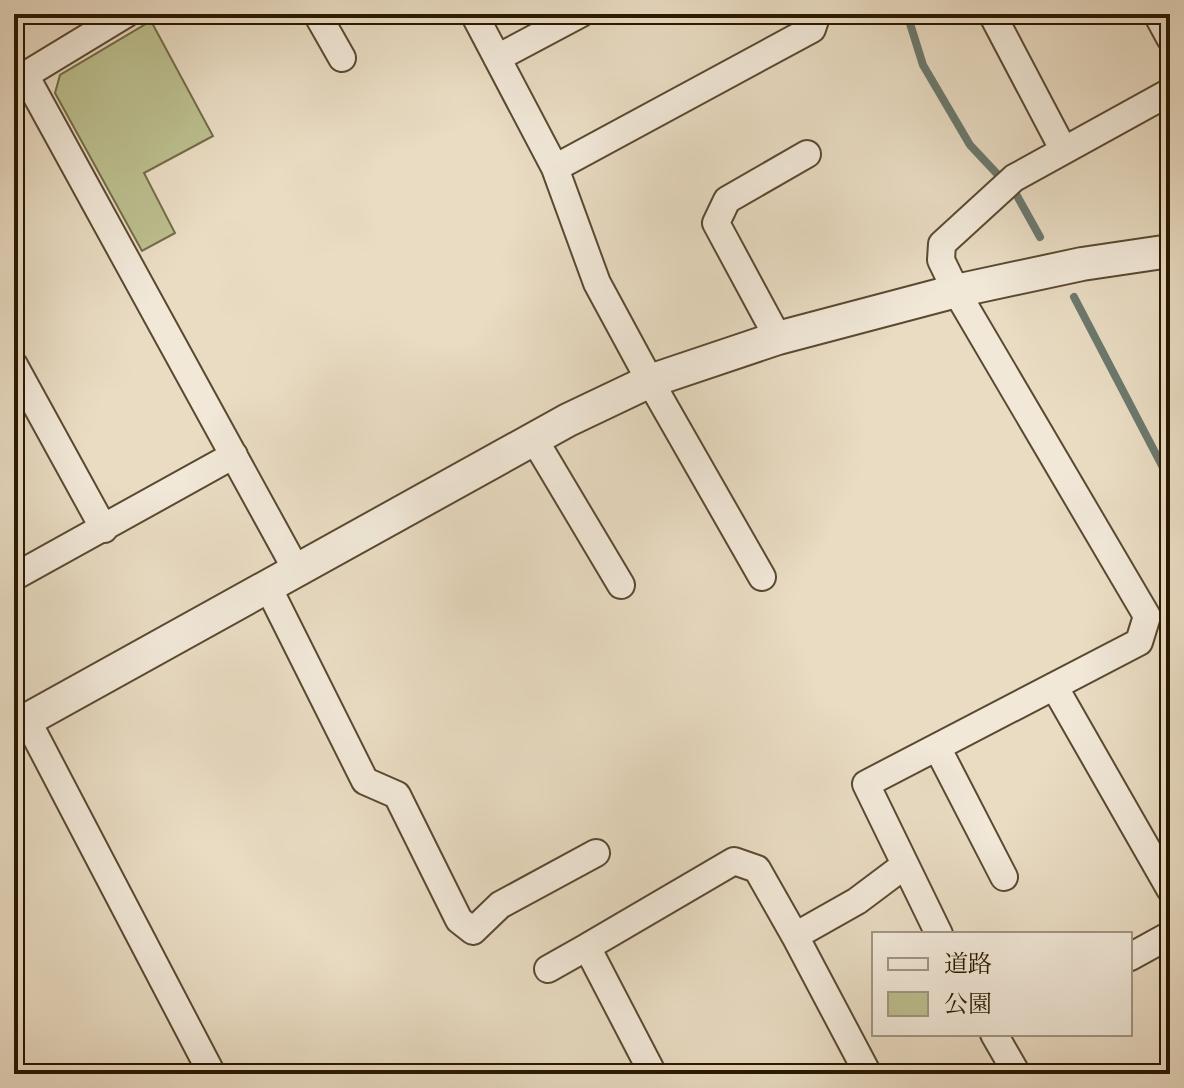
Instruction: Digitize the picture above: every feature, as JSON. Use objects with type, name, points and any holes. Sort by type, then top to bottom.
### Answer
[{"type":"street","points":[[126,14],[20,78],[297,571]]},
{"type":"street","points":[[317,14],[342,58]]},
{"type":"street","points":[[474,14],[555,168],[597,283],[762,577]]},
{"type":"street","points":[[497,58],[580,14]]},
{"type":"street","points":[[555,168],[812,29],[817,14]]},
{"type":"street","points":[[992,14],[1063,149]]},
{"type":"street","points":[[1157,14],[1170,38]]},
{"type":"street","points":[[938,932],[866,784],[1139,642],[1147,616],[956,291],[941,260],[942,244],[1008,183],[1063,149],[1170,92]]},
{"type":"street","points":[[778,338],[716,223],[727,200],[807,154]]},
{"type":"street","points":[[212,1074],[20,723],[534,439],[650,381],[778,338],[956,291],[1082,264],[1170,251]]},
{"type":"street","points":[[14,365],[104,529]]},
{"type":"street","points":[[534,439],[621,585]]},
{"type":"street","points":[[14,577],[234,455]]},
{"type":"street","points":[[268,587],[365,781],[397,795],[459,920],[473,931],[500,905],[596,853]]},
{"type":"street","points":[[1054,686],[1170,889]]},
{"type":"street","points":[[938,749],[1004,877]]},
{"type":"street","points":[[548,969],[734,861],[757,869],[868,1074]]},
{"type":"street","points":[[795,936],[857,901],[905,865]]},
{"type":"street","points":[[1132,956],[1170,935]]},
{"type":"street","points":[[587,947],[653,1074]]},
{"type":"street","points":[[995,1036],[1017,1074]]},
{"type":"green space","points":[[151,21],[213,136],[144,173],[175,233],[142,251],[55,93],[60,75]]},
{"type":"waterway","points":[[907,14],[923,65],[970,145],[1016,194],[1040,237]]},
{"type":"waterway","points":[[1074,297],[1170,481]]}]
